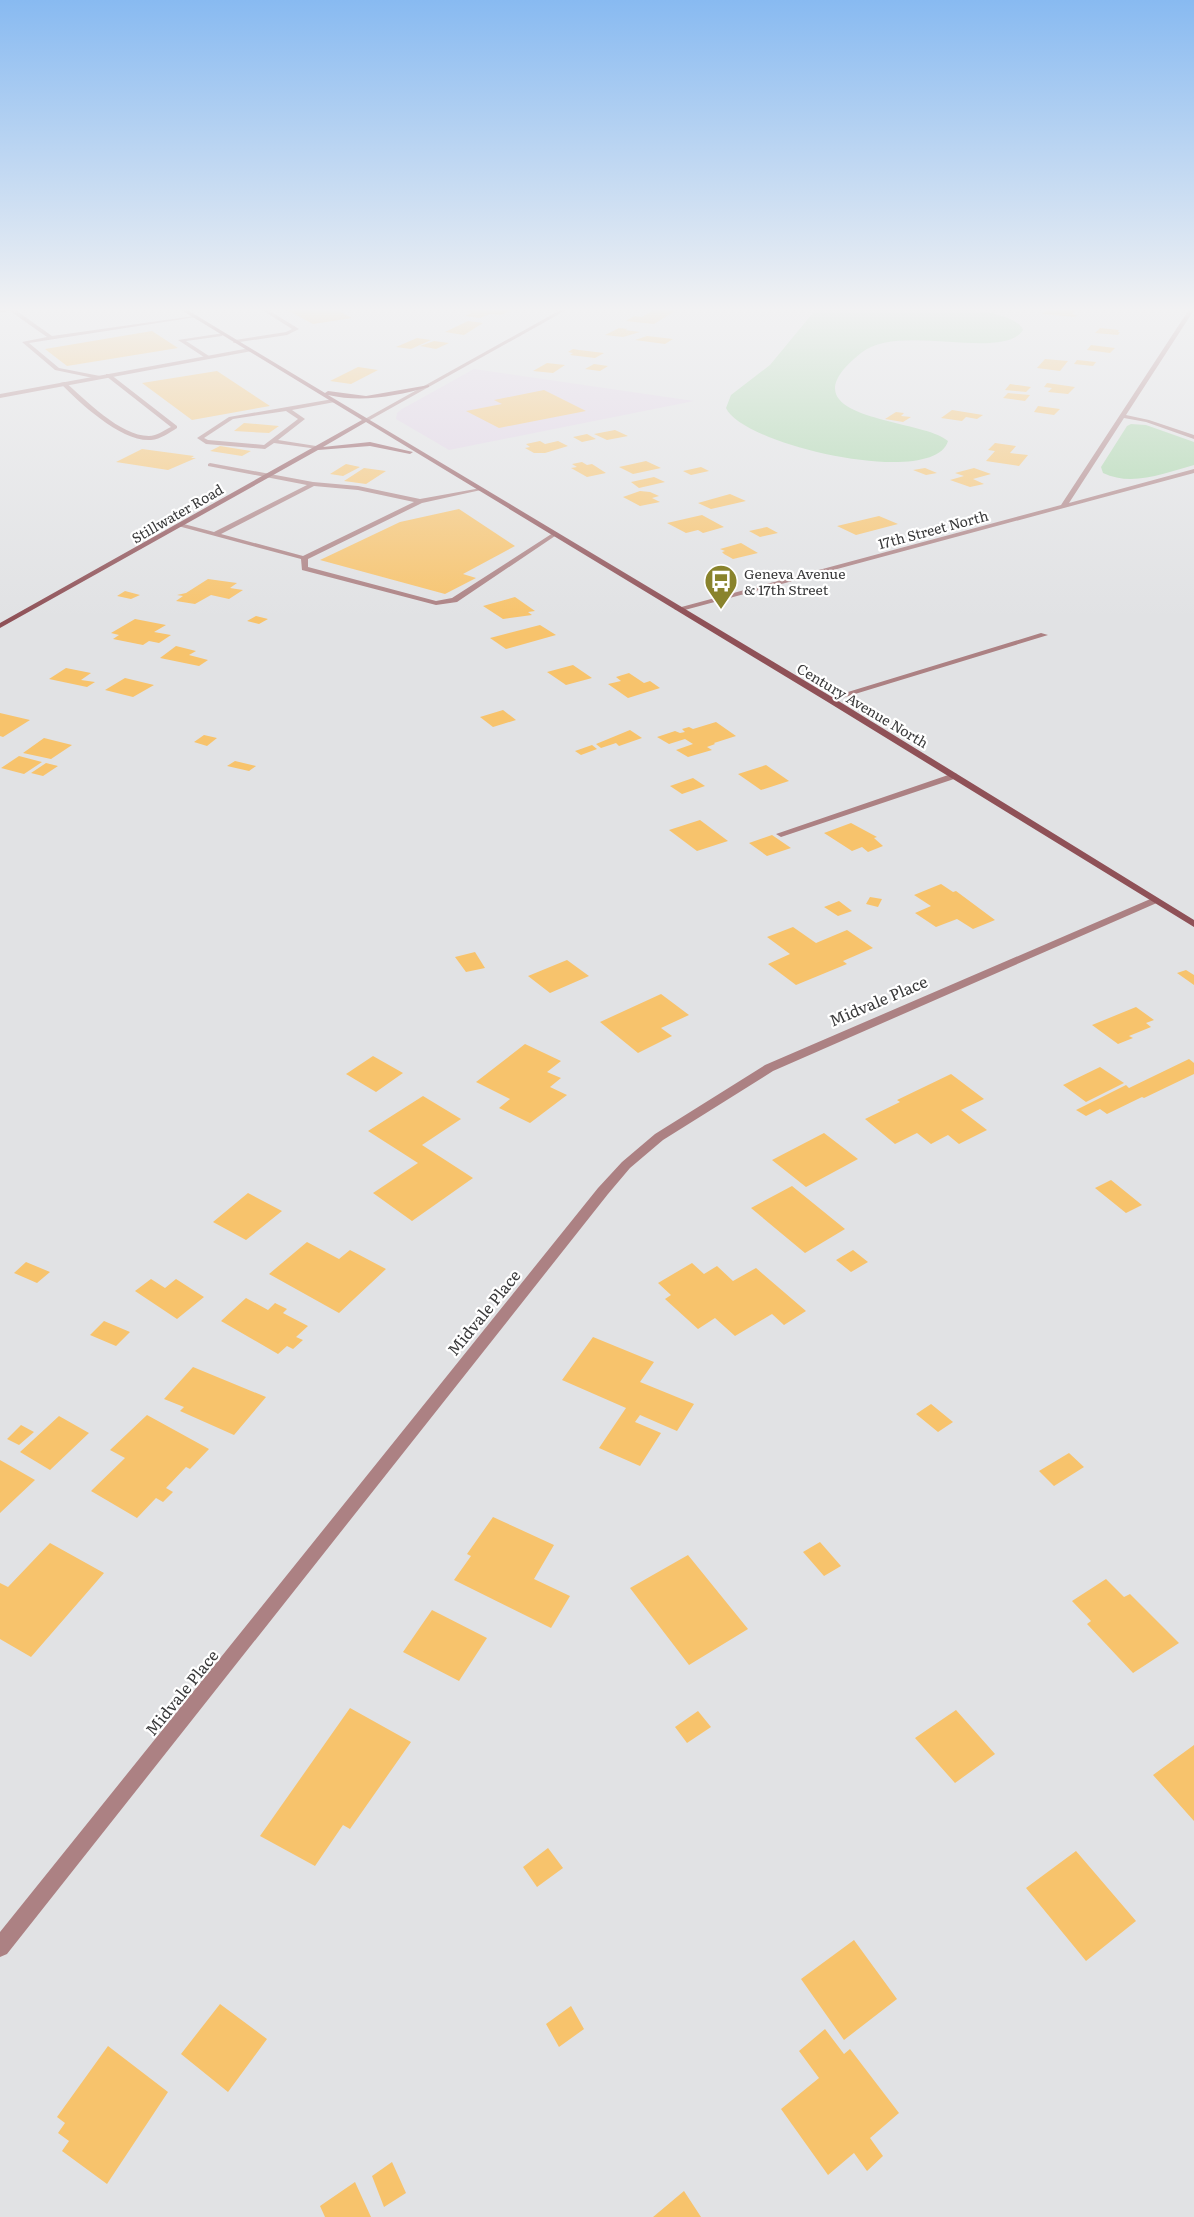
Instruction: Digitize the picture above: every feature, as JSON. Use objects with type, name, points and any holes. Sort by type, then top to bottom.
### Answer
[{"type":"main road","points":[[351,411],[429,458]]},
{"type":"main road","name":"Stillwater Road","points":[[0,626],[366,420]]},
{"type":"main road","points":[[308,453],[340,446],[370,444],[392,447],[429,458]]},
{"type":"main road","name":"Century Avenue North","points":[[429,458],[1194,924]]},
{"type":"street","points":[[98,411],[122,430],[147,438],[156,437],[175,427],[155,411]]},
{"type":"street","points":[[272,411],[231,418],[201,438],[206,442],[265,447],[302,419],[291,411]]},
{"type":"street","points":[[366,420],[381,411]]},
{"type":"street","points":[[1063,506],[1125,411]]},
{"type":"street","points":[[1122,416],[1146,421],[1194,437]]},
{"type":"street","points":[[273,441],[316,448]]},
{"type":"street","points":[[210,465],[313,484],[358,488],[420,501]]},
{"type":"street","name":"17th Street North","points":[[678,609],[1194,471]]},
{"type":"street","points":[[216,534],[313,484]]},
{"type":"street","points":[[180,525],[304,558],[420,501],[479,489]]},
{"type":"street","points":[[304,558],[305,568],[436,603],[454,600],[555,534]]},
{"type":"street","points":[[828,699],[1044,635]]},
{"type":"street","points":[[782,834],[954,776]]},
{"type":"street","name":"Midvale Place","points":[[0,1947],[626,1165],[658,1137],[769,1068],[1155,900]]},
{"type":"shaded area","points":[[642,411],[449,450],[396,419],[397,413]]},
{"type":"green space","points":[[729,411],[859,411],[934,433],[948,441],[935,455],[910,461],[876,461],[838,456],[800,447],[765,436],[740,422]]},
{"type":"green space","points":[[1146,425],[1194,442],[1194,465],[1137,479],[1125,479],[1103,473],[1101,467],[1127,426]]},
{"type":"building","points":[[180,411],[240,411],[192,420]]},
{"type":"building","points":[[467,411],[584,411],[499,428]]},
{"type":"building","points":[[950,411],[983,415],[977,419],[966,417],[962,421],[941,418]]},
{"type":"building","points":[[1034,411],[1058,411],[1054,415]]},
{"type":"building","points":[[896,412],[904,413],[901,416],[911,417],[903,422],[885,419]]},
{"type":"building","points":[[244,423],[279,426],[269,433],[234,431]]},
{"type":"building","points":[[615,430],[628,436],[607,440],[594,434]]},
{"type":"building","points":[[587,434],[596,439],[582,442],[573,437]]},
{"type":"building","points":[[540,441],[545,444],[558,441],[568,446],[545,453],[534,453],[525,448],[530,447],[526,444]]},
{"type":"building","points":[[995,443],[1016,446],[1010,453],[1028,455],[1019,466],[986,461],[995,451],[988,450]]},
{"type":"building","points":[[220,446],[251,451],[242,456],[210,451]]},
{"type":"building","points":[[142,449],[196,458],[168,470],[116,462]]},
{"type":"building","points":[[646,461],[661,468],[633,474],[619,467]]},
{"type":"building","points":[[582,462],[587,465],[592,464],[606,473],[587,477],[571,468],[577,467],[572,464]]},
{"type":"building","points":[[346,464],[360,467],[343,476],[330,474]]},
{"type":"building","points":[[701,467],[709,471],[691,475],[683,471]]},
{"type":"building","points":[[364,468],[386,471],[366,484],[344,481]]},
{"type":"building","points":[[925,468],[937,473],[926,475],[913,470]]},
{"type":"building","points":[[974,468],[991,474],[973,479],[984,484],[970,487],[950,480],[964,476],[955,473]]},
{"type":"building","points":[[654,477],[665,482],[639,488],[631,482]]},
{"type":"building","points":[[640,491],[659,496],[652,498],[660,502],[640,506],[623,497]]},
{"type":"building","points":[[730,494],[746,501],[711,509],[698,503]]},
{"type":"building","points":[[459,509],[515,546],[463,574],[476,578],[445,594],[320,560],[400,522]]},
{"type":"building","points":[[702,515],[724,527],[703,533],[698,530],[686,533],[667,523]]},
{"type":"building","points":[[879,516],[898,524],[856,535],[837,526]]},
{"type":"building","points":[[767,527],[778,533],[760,537],[749,531]]},
{"type":"building","points":[[741,543],[758,553],[733,559],[720,549]]},
{"type":"building","points":[[208,579],[237,583],[230,588],[243,590],[229,599],[211,595],[195,604],[176,601],[183,596],[177,595],[186,593]]},
{"type":"building","points":[[125,591],[140,595],[131,599],[117,596]]},
{"type":"building","points":[[515,597],[535,611],[528,612],[532,615],[503,619],[483,606]]},
{"type":"building","points":[[256,616],[268,619],[259,624],[247,621]]},
{"type":"building","points":[[135,619],[166,625],[154,632],[171,635],[159,643],[149,641],[143,645],[113,639],[119,635],[111,633]]},
{"type":"building","points":[[540,625],[556,635],[506,649],[490,638]]},
{"type":"building","points":[[176,646],[196,651],[189,655],[208,660],[199,666],[160,658]]},
{"type":"building","points":[[573,665],[592,678],[566,685],[547,672]]},
{"type":"building","points":[[66,668],[91,673],[81,680],[95,682],[87,687],[49,679]]},
{"type":"building","points":[[629,673],[644,683],[650,681],[660,688],[628,698],[608,684],[621,681],[616,677]]},
{"type":"building","points":[[125,678],[154,685],[133,697],[105,690]]},
{"type":"building","points":[[503,710],[516,720],[493,727],[480,717]]},
{"type":"building","points":[[0,713],[30,720],[3,737],[0,736]]},
{"type":"building","points":[[716,722],[736,736],[707,747],[712,750],[688,757],[676,750],[693,744],[685,739],[669,744],[657,737],[675,731],[685,732],[682,729],[689,727],[693,729]]},
{"type":"building","points":[[630,730],[642,738],[619,746],[616,743],[601,748],[596,744]]},
{"type":"building","points":[[204,735],[217,738],[207,746],[194,742]]},
{"type":"building","points":[[44,738],[72,745],[51,759],[23,753]]},
{"type":"building","points":[[592,745],[597,749],[581,755],[575,751]]},
{"type":"building","points":[[19,756],[42,762],[24,774],[1,768]]},
{"type":"building","points":[[235,761],[256,766],[249,771],[227,766]]},
{"type":"building","points":[[46,763],[58,766],[43,776],[31,773]]},
{"type":"building","points":[[766,765],[789,781],[761,790],[738,774]]},
{"type":"building","points":[[693,778],[705,786],[682,794],[670,786]]},
{"type":"building","points":[[700,820],[728,841],[697,851],[669,830]]},
{"type":"building","points":[[851,823],[877,837],[874,838],[883,846],[868,852],[862,847],[852,851],[824,833]]},
{"type":"building","points":[[772,835],[791,848],[767,856],[749,843]]},
{"type":"building","points":[[941,884],[953,892],[956,891],[995,920],[973,929],[957,919],[936,927],[915,913],[931,906],[914,895]]},
{"type":"building","points":[[870,897],[882,899],[878,907],[866,904]]},
{"type":"building","points":[[839,901],[852,911],[838,916],[824,907]]},
{"type":"building","points":[[793,927],[816,943],[847,930],[873,948],[843,961],[847,964],[796,985],[768,964],[790,954],[767,937]]},
{"type":"building","points":[[475,952],[485,968],[466,972],[455,957]]},
{"type":"building","points":[[567,960],[589,976],[550,993],[528,976]]},
{"type":"building","points":[[1186,970],[1194,975],[1194,985],[1177,973]]},
{"type":"building","points":[[661,994],[689,1015],[661,1028],[672,1036],[638,1053],[600,1022]]},
{"type":"building","points":[[1136,1007],[1154,1020],[1146,1023],[1151,1027],[1129,1036],[1133,1038],[1118,1044],[1092,1025]]},
{"type":"building","points":[[525,1044],[561,1061],[547,1072],[561,1078],[550,1087],[567,1095],[530,1123],[499,1108],[510,1099],[476,1082]]},
{"type":"building","points":[[373,1056],[403,1073],[376,1092],[346,1074]]},
{"type":"building","points":[[1189,1059],[1194,1063],[1194,1074],[1144,1098],[1107,1114],[1100,1109],[1086,1116],[1076,1110],[1126,1085],[1129,1088]]},
{"type":"building","points":[[1100,1067],[1124,1083],[1086,1102],[1063,1085]]},
{"type":"building","points":[[951,1074],[984,1099],[961,1110],[987,1130],[959,1144],[948,1135],[931,1144],[917,1133],[895,1144],[865,1119],[900,1102],[897,1100]]},
{"type":"building","points":[[423,1096],[461,1119],[422,1145],[473,1178],[412,1221],[373,1193],[418,1163],[368,1131]]},
{"type":"building","points":[[824,1133],[858,1159],[806,1187],[772,1160]]},
{"type":"building","points":[[1111,1180],[1142,1205],[1126,1213],[1095,1188]]},
{"type":"building","points":[[792,1186],[845,1229],[805,1253],[751,1208]]},
{"type":"building","points":[[248,1193],[282,1211],[246,1240],[213,1222]]},
{"type":"building","points":[[307,1242],[339,1259],[350,1250],[386,1269],[339,1313],[269,1274]]},
{"type":"building","points":[[853,1250],[868,1262],[851,1272],[836,1260]]},
{"type":"building","points":[[26,1262],[50,1272],[37,1283],[14,1273]]},
{"type":"building","points":[[692,1263],[704,1274],[717,1266],[733,1281],[756,1268],[806,1311],[784,1325],[772,1314],[735,1336],[715,1318],[698,1329],[665,1299],[671,1295],[658,1283]]},
{"type":"building","points":[[151,1279],[165,1288],[176,1279],[204,1297],[177,1319],[135,1291]]},
{"type":"building","points":[[246,1298],[268,1310],[275,1303],[287,1309],[283,1313],[308,1326],[296,1337],[303,1340],[293,1349],[287,1346],[278,1354],[221,1321]]},
{"type":"building","points":[[104,1321],[130,1332],[116,1346],[90,1335]]},
{"type":"building","points":[[593,1337],[654,1362],[640,1382],[694,1404],[677,1431],[640,1415],[635,1422],[661,1433],[640,1466],[599,1448],[626,1408],[562,1380]]},
{"type":"building","points":[[193,1367],[266,1397],[234,1435],[180,1411],[184,1407],[164,1399]]},
{"type":"building","points":[[931,1404],[953,1422],[938,1432],[916,1414]]},
{"type":"building","points":[[147,1415],[209,1449],[190,1469],[186,1467],[166,1488],[173,1492],[163,1502],[156,1498],[137,1518],[91,1491],[125,1458],[110,1450]]},
{"type":"building","points":[[59,1416],[89,1433],[50,1470],[20,1452]]},
{"type":"building","points":[[21,1425],[34,1432],[19,1445],[7,1439]]},
{"type":"building","points":[[1069,1453],[1084,1467],[1054,1486],[1039,1471]]},
{"type":"building","points":[[0,1460],[35,1480],[0,1513]]},
{"type":"building","points":[[493,1517],[554,1545],[534,1579],[570,1596],[551,1628],[454,1580],[471,1556],[467,1554]]},
{"type":"building","points":[[820,1542],[841,1566],[824,1576],[803,1552]]},
{"type":"building","points":[[50,1543],[104,1573],[31,1657],[0,1639],[0,1583],[8,1587]]},
{"type":"building","points":[[688,1555],[748,1629],[689,1665],[630,1588]]},
{"type":"building","points":[[1106,1579],[1124,1597],[1130,1594],[1179,1643],[1133,1673],[1087,1624],[1091,1621],[1072,1601]]},
{"type":"building","points":[[432,1610],[487,1638],[459,1681],[403,1652]]},
{"type":"building","points":[[350,1708],[411,1742],[350,1829],[343,1825],[315,1866],[260,1836]]},
{"type":"building","points":[[956,1710],[995,1754],[955,1783],[915,1738]]},
{"type":"building","points":[[698,1711],[711,1727],[687,1743],[675,1727]]},
{"type":"building","points":[[1194,1745],[1194,1821],[1153,1775]]},
{"type":"building","points":[[548,1848],[563,1868],[537,1887],[523,1867]]},
{"type":"building","points":[[1076,1851],[1136,1921],[1086,1961],[1026,1888]]},
{"type":"building","points":[[854,1940],[897,1999],[844,2040],[801,1979]]},
{"type":"building","points":[[220,2004],[267,2039],[228,2092],[181,2054]]},
{"type":"building","points":[[571,2006],[584,2029],[559,2047],[546,2024]]},
{"type":"building","points":[[825,2029],[844,2054],[850,2049],[899,2113],[870,2138],[883,2156],[867,2171],[854,2153],[828,2175],[781,2109],[819,2078],[799,2051]]},
{"type":"building","points":[[108,2046],[168,2092],[107,2184],[62,2151],[69,2141],[58,2133],[65,2123],[57,2117]]},
{"type":"building","points":[[392,2162],[406,2193],[384,2207],[372,2176]]},
{"type":"building","points":[[355,2182],[371,2217],[325,2217],[320,2206]]},
{"type":"building","points":[[684,2191],[701,2217],[653,2217]]},
{"type":"place","name":"Geneva Avenue & 17th Street","points":[[721,610]]}]
